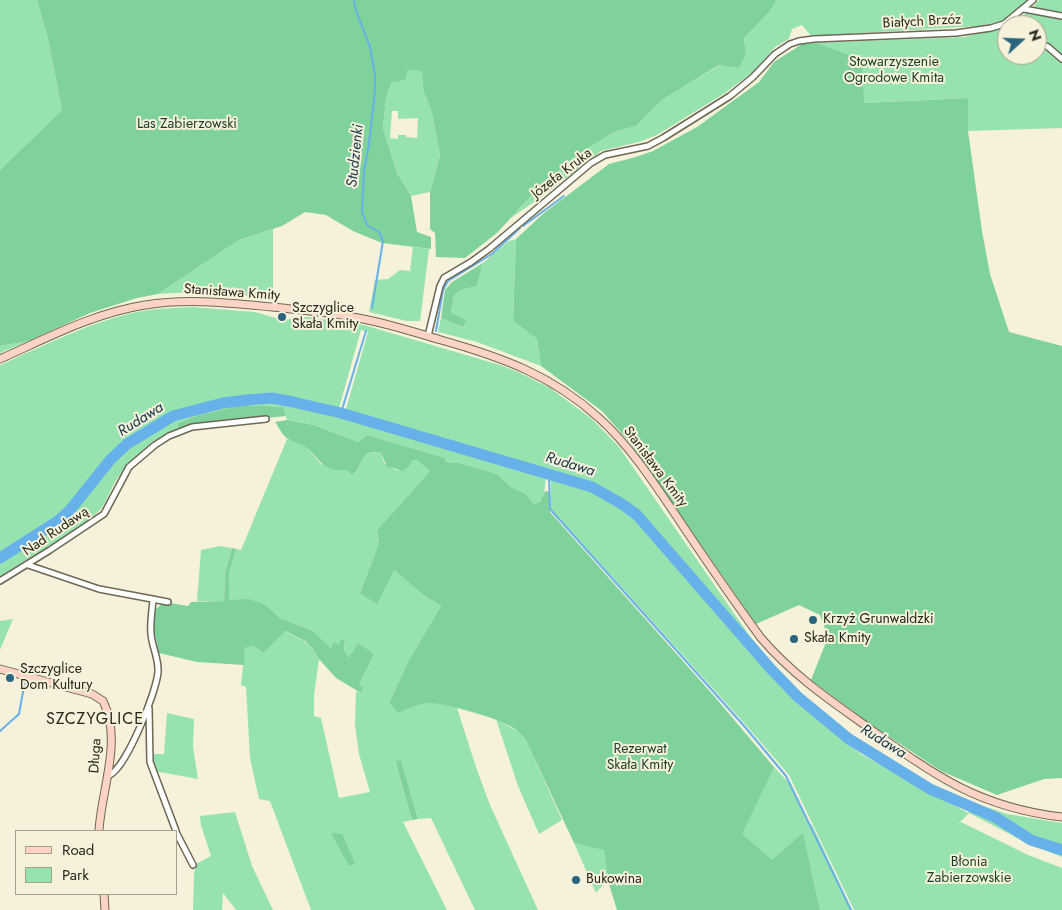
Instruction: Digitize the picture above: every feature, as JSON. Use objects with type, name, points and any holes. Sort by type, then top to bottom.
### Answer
[{"type":"main road","name":"Stanisława Kmity","points":[[0,359],[105,314],[137,306],[180,301],[224,302],[343,315],[428,336],[488,354],[528,370],[562,388],[601,419],[633,455],[761,638],[783,663],[812,688],[925,767],[964,790],[1008,807],[1062,817]]},
{"type":"main road","name":"Długa","points":[[0,669],[92,694],[103,701],[110,726],[110,751],[99,818],[99,830]]},
{"type":"main road","points":[[104,895],[105,910]]},
{"type":"street","name":"Białych Brzóz","points":[[1015,15],[1033,0]]},
{"type":"street","points":[[1024,9],[1062,16]]},
{"type":"street","name":"Białych Brzóz","points":[[802,40],[956,33],[997,26]]},
{"type":"street","name":"Józefa Kruka","points":[[428,336],[440,286],[444,278],[472,262],[489,249],[592,163],[605,155],[648,146],[663,138],[730,96],[753,77],[775,54],[790,44],[802,40]]},
{"type":"street","points":[[1047,46],[1062,59]]},
{"type":"street","name":"Nad Rudawą","points":[[0,581],[28,565],[104,514],[130,467],[155,445],[169,436],[192,427],[266,420]]},
{"type":"street","points":[[28,565],[99,589],[168,602]]},
{"type":"street","points":[[107,776],[112,775],[118,769],[138,731],[158,672],[158,662],[151,635],[153,600]]},
{"type":"street","points":[[148,705],[150,762],[175,830]]},
{"type":"street","points":[[178,836],[193,865]]},
{"type":"green space","points":[[0,0],[37,0],[48,39],[62,110],[0,170]]},
{"type":"green space","name":"Las Zabierzowski","points":[[37,0],[775,0],[776,2],[744,38],[746,55],[739,68],[719,65],[662,100],[636,126],[614,132],[573,158],[530,197],[497,233],[465,258],[436,257],[435,233],[430,229],[430,192],[440,155],[432,113],[423,89],[422,71],[408,70],[405,80],[392,82],[386,97],[383,128],[397,173],[411,196],[417,232],[431,237],[431,249],[382,243],[353,231],[326,215],[305,212],[282,226],[239,240],[158,294],[137,298],[90,313],[29,341],[0,346],[0,170],[62,110],[48,39]]},
{"type":"green space","points":[[775,0],[1028,0],[1009,15],[997,15],[997,22],[979,26],[811,36],[802,25],[792,29],[789,39],[775,47],[754,71],[725,93],[657,135],[639,142],[601,151],[511,218],[530,197],[573,158],[614,132],[636,126],[662,100],[720,65],[739,68],[746,55],[744,38],[776,2]]},
{"type":"green space","points":[[1039,0],[1062,0],[1062,12],[1038,10],[1033,7]]},
{"type":"green space","name":"Stowarzyszenie Ogrodowe Kmita","points":[[1030,11],[1062,17],[1062,128],[968,131],[968,98],[863,103],[816,43],[964,37],[997,29],[997,65],[1047,65],[1047,15],[1024,15]]},
{"type":"green space","points":[[816,43],[862,60],[864,103],[968,98],[968,131],[982,231],[990,274],[1009,332],[1062,346],[1062,778],[1044,779],[997,795],[941,771],[873,726],[811,680],[828,637],[820,615],[799,605],[756,624],[630,443],[602,411],[541,366],[537,339],[513,321],[516,239],[544,213],[609,164],[653,151],[697,127],[759,82],[774,62],[802,44]]},
{"type":"green space","points":[[408,70],[422,70],[423,89],[432,113],[440,155],[430,192],[411,196],[397,173],[383,128],[386,97],[392,82]],"holes":[[[392,111],[398,111],[398,119],[418,118],[417,138],[406,137],[406,135],[398,135],[398,139],[390,138]]]},
{"type":"green space","points":[[273,229],[273,298],[192,292],[158,294],[239,240]]},
{"type":"green space","points":[[516,239],[513,321],[537,339],[541,366],[477,342],[438,332],[441,318],[463,327],[467,320],[451,314],[454,295],[461,290],[477,286],[483,263],[509,241]]},
{"type":"green space","points":[[413,247],[429,249],[420,321],[407,321],[369,312],[375,280],[388,279],[400,270],[410,271]]},
{"type":"green space","points":[[483,263],[477,286],[461,290],[454,295],[451,313],[467,320],[463,327],[441,318],[445,290],[452,282]]},
{"type":"green space","name":"Błonia Zabierzowskie","points":[[193,307],[255,312],[283,320],[308,317],[364,325],[500,365],[550,388],[592,419],[619,447],[749,635],[768,658],[761,663],[799,705],[861,754],[968,813],[975,803],[1007,814],[1062,823],[1062,857],[1025,842],[969,813],[956,826],[961,822],[1028,855],[1062,868],[1062,910],[854,910],[789,775],[551,509],[551,481],[546,478],[543,496],[534,506],[526,494],[511,487],[497,474],[460,463],[446,462],[445,458],[367,435],[358,442],[314,425],[287,420],[283,407],[243,405],[199,415],[177,423],[179,428],[153,445],[128,466],[115,482],[101,509],[87,522],[51,548],[0,578],[0,365],[106,320],[149,310]],"holes":[[[361,330],[368,332],[346,409],[339,408]]]},
{"type":"green space","points":[[29,341],[0,353],[0,346]]},
{"type":"green space","points":[[243,405],[283,407],[286,416],[179,428],[177,423],[199,415]]},
{"type":"green space","name":"Rezerwat Skała Kmity","points":[[287,420],[314,425],[358,442],[367,435],[445,458],[446,462],[460,463],[497,474],[511,487],[526,494],[534,505],[540,501],[545,491],[550,492],[550,512],[714,696],[774,767],[742,834],[772,860],[803,833],[820,910],[617,910],[609,884],[604,850],[574,843],[521,734],[504,723],[448,705],[427,703],[398,713],[389,703],[409,660],[441,606],[422,594],[394,570],[377,604],[360,593],[379,543],[377,530],[430,471],[416,460],[412,461],[403,471],[387,467],[381,453],[374,452],[365,455],[352,475],[346,470],[333,469],[324,465],[308,449],[289,440],[284,435],[275,422]]},
{"type":"green space","points":[[287,439],[307,448],[321,464],[346,470],[352,475],[362,459],[368,453],[374,452],[381,453],[384,463],[398,471],[416,460],[430,471],[377,530],[379,543],[360,593],[394,570],[422,594],[441,606],[409,660],[389,703],[398,713],[410,707],[399,692],[774,767],[789,783],[808,823],[812,825],[852,910],[820,910],[803,834],[817,907],[606,858],[609,878],[596,893],[574,843],[584,845],[547,761],[514,725],[499,721],[521,733],[562,820],[539,834],[518,786],[496,719],[457,708],[490,805],[538,910],[475,910],[431,818],[418,819],[401,760],[395,762],[412,820],[403,822],[447,910],[311,910],[270,801],[259,799],[250,758],[246,687],[241,685],[245,648],[254,646],[265,652],[284,631],[304,641],[313,649],[319,659],[314,695],[314,716],[321,718],[339,798],[370,792],[359,754],[355,725],[356,691],[361,693],[360,687],[350,660],[344,650],[345,641],[331,648],[313,631],[280,618],[266,605],[229,601],[229,574],[236,549],[241,550]]},
{"type":"green space","points":[[220,546],[232,548],[225,573],[224,601],[197,601],[201,550]]},
{"type":"green space","points":[[232,548],[236,549],[229,574],[229,600],[249,599],[266,605],[280,618],[313,631],[331,648],[334,642],[338,645],[342,639],[345,641],[344,650],[349,658],[358,643],[374,654],[359,684],[363,688],[361,693],[336,678],[305,641],[285,631],[264,653],[254,646],[245,648],[244,665],[197,662],[159,653],[153,626],[156,609],[164,602],[188,606],[191,602],[224,601],[225,573]]},
{"type":"green space","points":[[13,619],[0,650],[0,621]]},
{"type":"green space","points":[[167,713],[194,719],[193,747],[198,779],[154,771],[150,754],[164,754]]},
{"type":"green space","points":[[401,760],[418,819],[412,820],[395,761]]},
{"type":"green space","points":[[235,812],[252,866],[273,910],[236,910],[223,893],[222,910],[193,910],[196,864],[211,856],[200,816]]},
{"type":"green space","points":[[331,833],[342,834],[355,863],[349,866]]},
{"type":"waterway","name":"Studzienki","points":[[354,0],[355,8],[370,47],[375,75],[369,144],[364,171],[362,212],[367,225],[379,232],[383,241],[372,308]]},
{"type":"waterway","points":[[523,226],[564,196]]},
{"type":"waterway","points":[[436,331],[443,290],[448,281],[492,254],[520,228]]},
{"type":"waterway","name":"Studzienki","points":[[341,413],[366,331]]},
{"type":"waterway","name":"Rudawa","points":[[0,558],[58,521],[70,510],[111,459],[127,444],[173,416],[223,403],[272,398],[341,413],[592,487],[622,504],[637,515],[770,668],[798,697],[849,739],[930,789],[995,817],[1031,840],[1062,850]]},
{"type":"waterway","points":[[549,475],[550,509],[745,727],[786,776],[851,910]]},
{"type":"waterway","points":[[0,731],[19,714],[25,681]]},
{"type":"place","name":"Szczyglice Skała Kmity","points":[[282,317]]},
{"type":"place","name":"Krzyż Grunwaldzki","points":[[813,620]]},
{"type":"place","name":"Skała Kmity","points":[[794,639]]},
{"type":"place","name":"Szczyglice Dom Kultury","points":[[10,678]]},
{"type":"place","name":"Bukowina","points":[[576,880]]},
{"type":"district","name":"SZCZYGLICE","points":[[95,720]]}]
